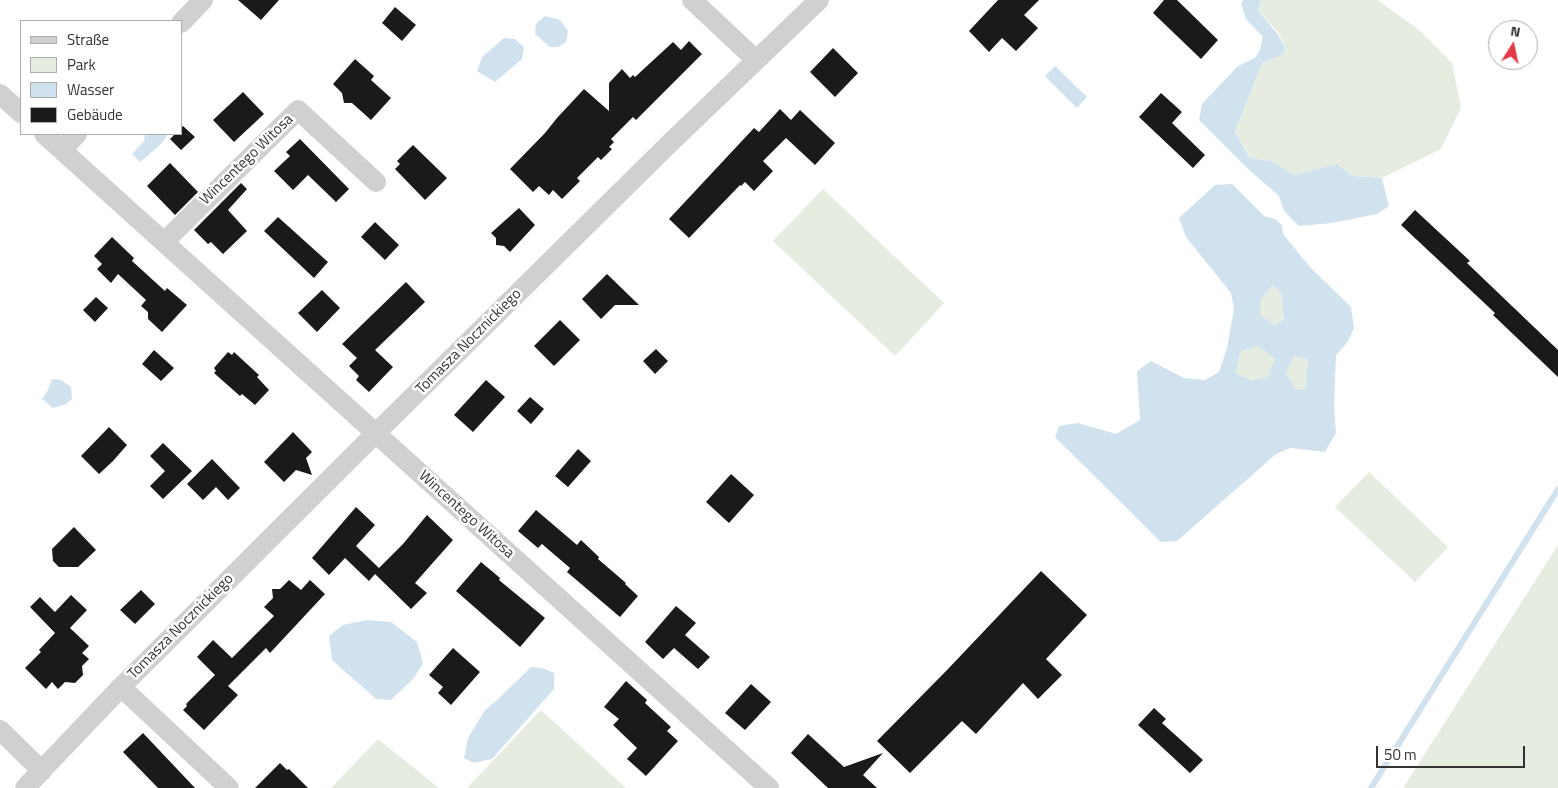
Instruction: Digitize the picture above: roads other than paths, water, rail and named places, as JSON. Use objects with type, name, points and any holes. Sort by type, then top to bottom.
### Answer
[{"type":"street","points":[[182,22],[203,0]]},
{"type":"street","points":[[692,0],[756,60]]},
{"type":"street","name":"Tomasza Nocznickiego","points":[[0,730],[36,782],[121,687],[819,0]]},
{"type":"street","points":[[0,94],[20,112]]},
{"type":"street","name":"Wincentego Witosa","points":[[164,242],[298,110],[376,182]]},
{"type":"street","name":"Wincentego Witosa","points":[[45,135],[770,788]]},
{"type":"street","points":[[62,150],[76,135]]},
{"type":"street","name":"Tomasza Nocznickiego","points":[[121,687],[230,788]]},
{"type":"water","points":[[1243,0],[1261,0],[1258,11],[1277,33],[1286,49],[1280,56],[1262,63],[1235,132],[1250,158],[1271,161],[1294,175],[1337,164],[1352,176],[1382,178],[1389,206],[1377,214],[1332,223],[1299,226],[1284,211],[1279,196],[1248,169],[1199,120],[1202,104],[1237,67],[1256,57],[1260,50],[1263,37],[1246,19],[1241,4]]},
{"type":"water","points":[[545,16],[560,20],[568,31],[566,42],[558,47],[550,47],[535,34],[536,24]]},
{"type":"water","points":[[504,38],[515,39],[524,47],[522,59],[495,82],[477,71],[482,57]]},
{"type":"water","points":[[1055,66],[1087,97],[1077,108],[1045,76]]},
{"type":"water","points":[[145,135],[167,135],[159,146],[140,162],[132,154],[144,141]]},
{"type":"water","points":[[1232,184],[1264,216],[1275,219],[1282,225],[1283,234],[1310,267],[1351,307],[1354,328],[1347,343],[1336,355],[1334,408],[1336,433],[1325,452],[1290,448],[1276,454],[1177,541],[1161,542],[1055,437],[1059,426],[1078,423],[1116,434],[1140,420],[1137,371],[1151,361],[1184,378],[1205,380],[1219,372],[1227,348],[1234,309],[1231,293],[1186,237],[1179,218],[1215,185]],"holes":[[[1273,285],[1281,293],[1284,320],[1274,325],[1260,314],[1261,299]],[[1258,346],[1275,359],[1268,377],[1251,380],[1236,373],[1241,351]],[[1294,356],[1308,359],[1305,390],[1296,390],[1286,373]]]},
{"type":"water","points":[[52,379],[61,380],[71,387],[72,399],[66,404],[53,408],[42,399]]},
{"type":"water","points":[[367,620],[391,622],[417,642],[423,663],[414,678],[391,700],[376,699],[332,660],[329,636],[343,625]]},
{"type":"water","points":[[531,667],[542,668],[554,673],[554,689],[492,759],[474,763],[464,758],[468,738],[485,710]]},
{"type":"waterway","points":[[1371,788],[1558,489]]}]
